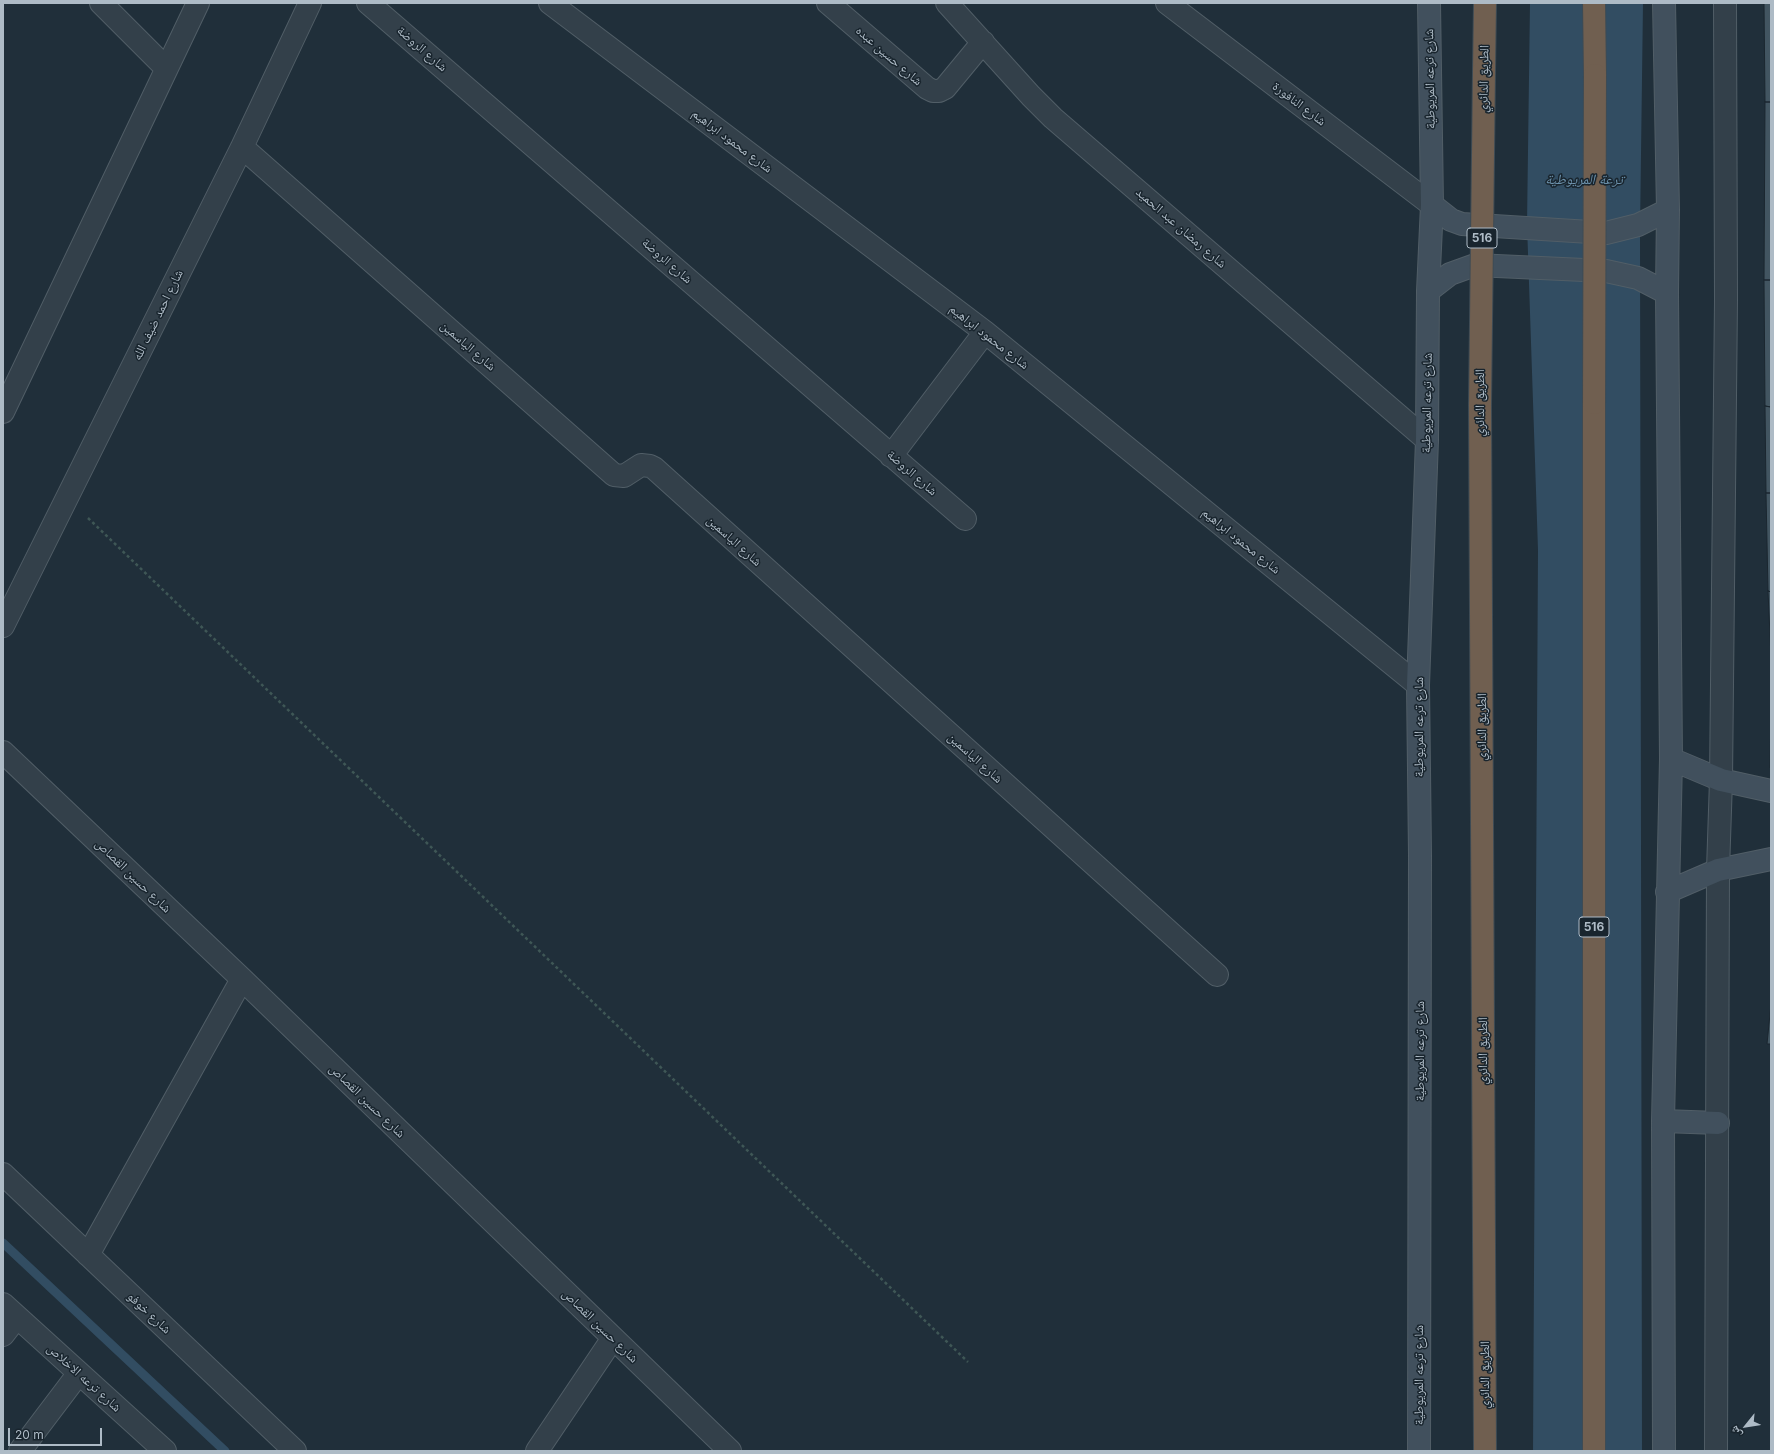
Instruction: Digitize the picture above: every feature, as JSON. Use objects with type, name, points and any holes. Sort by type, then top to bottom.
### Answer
[{"type":"highway","name":"الطريق الدائري","points":[[1485,3],[1480,405],[1485,1451]]},
{"type":"highway","name":"516","points":[[1594,3],[1594,1451]]},
{"type":"main road","name":"شارع ترعه المريوطية","points":[[1419,1451],[1420,855],[1418,685],[1427,440],[1428,291],[1432,205],[1429,3]]},
{"type":"main road","points":[[1664,3],[1668,210],[1667,293],[1671,759],[1663,1121],[1664,1451]]},
{"type":"main road","points":[[1432,205],[1446,217],[1462,224],[1606,233],[1638,225],[1668,210]]},
{"type":"main road","points":[[1428,291],[1450,274],[1476,265],[1606,271],[1622,274],[1653,285],[1667,293]]},
{"type":"main road","points":[[1671,759],[1721,780],[1771,791]]},
{"type":"main road","points":[[1667,892],[1718,870],[1771,859]]},
{"type":"main road","points":[[1663,1121],[1718,1123]]},
{"type":"street","points":[[101,3],[166,68]]},
{"type":"street","points":[[3,412],[198,3]]},
{"type":"street","name":"شارع احمد ضيف الله","points":[[3,626],[242,147],[310,3]]},
{"type":"street","name":"شارع الروضة","points":[[368,3],[965,519]]},
{"type":"street","name":"شارع محمود ابراهيم","points":[[550,3],[985,332],[1418,685]]},
{"type":"street","name":"شارع حسين عبده","points":[[828,3],[926,88],[933,91],[939,91],[945,88],[983,42]]},
{"type":"street","name":"شارع رمضان عبد الحميد","points":[[947,3],[1026,90],[1054,118],[1427,440]]},
{"type":"street","name":"شارع النافورة","points":[[1167,3],[1432,205]]},
{"type":"street","points":[[1716,1451],[1718,870],[1721,780],[1726,300],[1726,3]]},
{"type":"street","name":"شارع الياسمين","points":[[242,147],[614,475],[624,476],[641,465],[646,464],[654,468],[1217,975]]},
{"type":"street","points":[[891,456],[985,332]]},
{"type":"street","name":"شارع حسين القصاص","points":[[3,752],[242,980],[730,1451]]},
{"type":"street","points":[[88,1255],[242,980]]},
{"type":"street","name":"شارع خوفو","points":[[3,1174],[295,1451]]},
{"type":"street","points":[[3,1335],[10,1310]]},
{"type":"street","name":"شارع ترعه الاخلاص","points":[[10,1310],[165,1451]]},
{"type":"street","points":[[537,1451],[613,1338]]},
{"type":"street","points":[[20,1451],[79,1373]]},
{"type":"path","points":[[68,498],[968,1362]]},
{"type":"water","name":"ترعة المريوطية","points":[[1530,3],[1643,3],[1640,230],[1642,1451],[1533,1451],[1538,550],[1527,224]]},
{"type":"building","points":[[1764,3],[1771,3],[1771,102],[1765,102]]},
{"type":"building","points":[[1765,102],[1771,102],[1771,280],[1764,280]]},
{"type":"building","points":[[1764,280],[1771,280],[1771,407],[1765,406]]},
{"type":"building","points":[[1765,406],[1771,407],[1771,493],[1766,493]]},
{"type":"building","points":[[1766,493],[1771,493],[1771,592],[1768,591]]},
{"type":"building","points":[[1768,591],[1771,592],[1771,657]]},
{"type":"building","points":[[1771,709],[1771,768],[1770,768]]},
{"type":"building","points":[[1771,1004],[1771,1044],[1767,1044]]},
{"type":"waterway","points":[[3,1243],[225,1451]]}]
